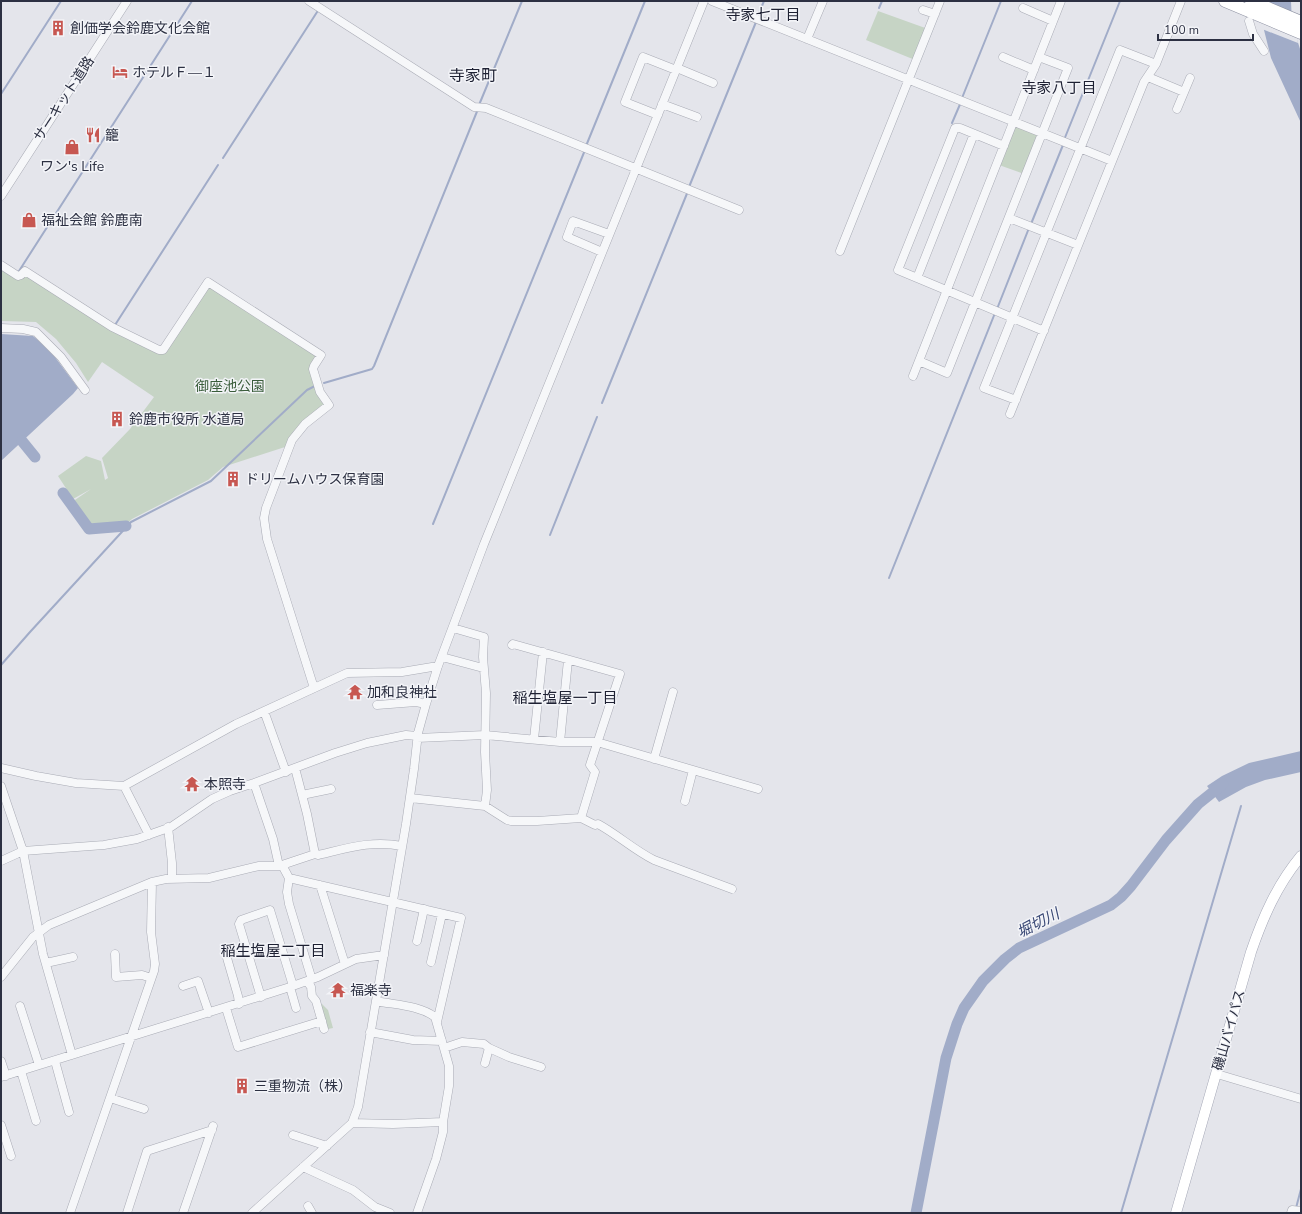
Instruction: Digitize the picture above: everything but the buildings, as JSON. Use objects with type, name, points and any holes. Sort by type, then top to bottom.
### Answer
[{"type":"highway","points":[[1225,1],[1254,7],[1298,26]]},
{"type":"main road","name":"磯山バイパス","points":[[1176,1213],[1262,921],[1285,876],[1301,856]]},
{"type":"street","name":"サーキット道路","points":[[1,196],[127,1]]},
{"type":"street","points":[[309,1],[474,106],[480,107],[739,210]]},
{"type":"street","points":[[252,1213],[352,1123],[358,1107],[410,798],[417,737],[426,704],[438,666],[484,544],[704,1]]},
{"type":"street","points":[[712,1],[1112,161]]},
{"type":"street","points":[[807,39],[823,1]]},
{"type":"street","points":[[840,251],[940,1]]},
{"type":"street","points":[[913,376],[1061,1]]},
{"type":"street","points":[[1010,414],[1144,82],[1156,64],[1181,1]]},
{"type":"street","points":[[1254,7],[1253,34],[1264,51]]},
{"type":"street","points":[[1023,8],[1053,21]]},
{"type":"street","points":[[923,10],[935,14]]},
{"type":"street","points":[[1016,400],[984,388],[1120,50],[1156,64]]},
{"type":"street","points":[[658,115],[625,102],[642,57],[713,83]]},
{"type":"street","points":[[1003,57],[1034,70]]},
{"type":"street","points":[[919,362],[947,373],[1043,133],[1068,68],[1039,57]]},
{"type":"street","points":[[1148,77],[1184,92]]},
{"type":"street","points":[[1177,109],[1190,78]]},
{"type":"street","points":[[662,104],[697,117]]},
{"type":"street","points":[[1004,146],[960,128],[955,128],[898,270],[1044,331]]},
{"type":"street","points":[[917,278],[974,134]]},
{"type":"street","points":[[1009,218],[1078,245]]},
{"type":"street","points":[[602,252],[567,237],[573,221],[609,234]]},
{"type":"street","points":[[1,265],[18,276],[25,271],[112,326],[159,350],[163,350],[208,282],[321,355],[313,369],[320,392],[329,405],[305,424],[292,440],[266,508],[264,518],[267,539],[314,688]]},
{"type":"street","points":[[1,328],[23,329],[36,332],[61,357],[84,390]]},
{"type":"street","points":[[453,628],[484,638],[483,668],[486,693],[485,735],[488,790],[485,806]]},
{"type":"street","points":[[512,645],[543,652],[620,674],[590,765],[595,772],[581,818]]},
{"type":"street","points":[[534,739],[543,652]]},
{"type":"street","points":[[442,656],[483,668]]},
{"type":"street","points":[[560,742],[568,660]]},
{"type":"street","points":[[1,768],[76,783],[124,786],[236,724],[348,673],[402,672],[438,666]]},
{"type":"street","points":[[654,759],[673,692]]},
{"type":"street","points":[[377,705],[416,702],[426,704]]},
{"type":"street","points":[[264,711],[286,772]]},
{"type":"street","points":[[1,861],[23,851],[127,842],[171,827],[212,799],[230,791],[335,753],[367,743],[406,735],[417,737],[485,735],[560,742],[597,742],[758,789]]},
{"type":"street","points":[[295,768],[315,854]]},
{"type":"street","points":[[685,801],[693,770]]},
{"type":"street","points":[[254,783],[273,839],[280,866],[289,878],[461,918],[437,1022]]},
{"type":"street","points":[[1,786],[23,851],[46,963],[72,1055]]},
{"type":"street","points":[[124,786],[148,835]]},
{"type":"street","points":[[302,795],[332,789]]},
{"type":"street","points":[[410,798],[485,806],[506,820],[511,821],[581,818],[598,824],[613,832],[638,851],[654,860],[732,889]]},
{"type":"street","points":[[168,827],[172,856],[172,878]]},
{"type":"street","points":[[1,975],[39,932],[49,926],[152,882],[172,878],[209,878],[259,866],[280,866],[315,854],[318,855],[359,845],[374,843],[402,846]]},
{"type":"street","points":[[226,1008],[238,1047],[323,1025],[316,1001],[312,996],[310,980],[289,904],[287,892],[289,878]]},
{"type":"street","points":[[70,1213],[155,964],[151,932],[152,882]]},
{"type":"street","points":[[320,885],[345,964]]},
{"type":"street","points":[[417,941],[424,909]]},
{"type":"street","points":[[261,997],[239,924],[241,920],[270,910],[292,987],[296,1008]]},
{"type":"street","points":[[431,962],[442,914]]},
{"type":"street","points":[[115,954],[116,977],[142,975],[151,978]]},
{"type":"street","points":[[1,1061],[3,1077],[292,987],[361,958],[384,955]]},
{"type":"street","points":[[46,963],[73,958]]},
{"type":"street","points":[[227,958],[239,1004]]},
{"type":"street","points":[[183,986],[198,981],[209,1013]]},
{"type":"street","points":[[376,1001],[419,1009],[429,1012],[435,1017],[449,1066],[443,1132],[436,1159],[418,1213]]},
{"type":"street","points":[[20,1006],[39,1065]]},
{"type":"street","points":[[370,1032],[443,1044],[462,1042],[484,1044],[489,1048],[509,1057],[541,1067]]},
{"type":"street","points":[[485,1063],[489,1048]]},
{"type":"street","points":[[55,1061],[69,1112]]},
{"type":"street","points":[[22,1071],[36,1121]]},
{"type":"street","points":[[1217,1074],[1301,1099]]},
{"type":"street","points":[[110,1098],[144,1109]]},
{"type":"street","points":[[352,1123],[393,1124],[443,1122]]},
{"type":"street","points":[[1,1124],[11,1156]]},
{"type":"street","points":[[127,1213],[147,1151],[212,1128],[183,1213]]},
{"type":"street","points":[[293,1135],[327,1146]]},
{"type":"street","points":[[303,1167],[353,1190],[375,1207],[390,1213]]},
{"type":"street","points":[[305,1213],[308,1206],[312,1213]]},
{"type":"street","points":[[1291,1213],[1292,1210],[1301,1211]]},
{"type":"green space","points":[[878,11],[928,29],[915,60],[866,40]]},
{"type":"green space","points":[[1019,127],[1037,133],[1039,138],[1024,174],[999,165],[1014,128]]},
{"type":"green space","name":"御座池公園","points":[[1,268],[27,275],[159,353],[206,287],[211,286],[317,354],[311,366],[324,403],[294,431],[285,447],[223,467],[208,480],[132,519],[125,525],[122,523],[116,525],[89,527],[72,502],[91,489],[73,499],[58,476],[86,456],[101,461],[105,480],[108,478],[102,458],[130,429],[154,397],[102,362],[88,382],[76,363],[56,339],[36,322],[1,321]]},
{"type":"green space","points":[[322,1004],[328,1010],[333,1028],[328,1029],[321,1005]]},
{"type":"water","points":[[1261,1],[1291,1],[1292,24],[1301,52],[1301,123],[1271,58],[1264,30]]},
{"type":"water","points":[[1,334],[33,336],[49,349],[78,388],[1,461]]},
{"type":"water","points":[[1301,751],[1301,772],[1265,780],[1246,787],[1219,802],[1207,786],[1222,776],[1249,763]]},
{"type":"pier","points":[[1259,1],[1296,31],[1298,43],[1262,29]]},
{"type":"waterway","points":[[1,94],[61,1]]},
{"type":"waterway","points":[[19,271],[192,1]]},
{"type":"waterway","points":[[479,105],[522,1]]},
{"type":"waterway","points":[[586,146],[645,1]]},
{"type":"waterway","points":[[757,18],[764,1]]},
{"type":"waterway","points":[[879,8],[882,1]]},
{"type":"waterway","points":[[962,98],[1001,1]]},
{"type":"waterway","points":[[1064,140],[1120,1]]},
{"type":"waterway","points":[[223,158],[319,9]]},
{"type":"waterway","points":[[689,187],[756,22]]},
{"type":"waterway","points":[[952,123],[961,102]]},
{"type":"waterway","points":[[324,383],[372,369],[374,366],[478,109]]},
{"type":"waterway","points":[[1031,224],[1063,145]]},
{"type":"waterway","points":[[433,524],[585,150]]},
{"type":"waterway","points":[[115,325],[218,165]]},
{"type":"waterway","points":[[602,403],[688,191]]},
{"type":"waterway","points":[[997,309],[1029,228]]},
{"type":"waterway","points":[[889,578],[995,313]]},
{"type":"waterway","points":[[1,665],[131,522],[211,481],[307,390],[315,386]]},
{"type":"waterway","points":[[550,535],[597,417]]},
{"type":"waterway","points":[[22,441],[35,457]]},
{"type":"waterway","points":[[63,493],[89,529],[126,526]]},
{"type":"waterway","name":"堀切川","points":[[916,1213],[946,1058],[964,1008],[983,981],[1005,959],[1019,948],[1111,905],[1121,897],[1166,840],[1198,804],[1223,784]]},
{"type":"waterway","points":[[1121,1213],[1241,806]]},
{"type":"waterway","points":[[1296,1208],[1301,1189]]},
{"type":"place","name":"創価学会鈴鹿文化会館","points":[[58,28]]},
{"type":"place","name":"ホテルＦ―１","points":[[120,72]]},
{"type":"place","name":"籠","points":[[93,135]]},
{"type":"place","name":"ワン's Life","points":[[72,147]]},
{"type":"place","name":"福祉会館 鈴鹿南","points":[[29,220]]},
{"type":"place","name":"鈴鹿市役所 水道局","points":[[117,419]]},
{"type":"place","name":"ドリームハウス保育園","points":[[233,479]]},
{"type":"place","name":"加和良神社","points":[[355,692]]},
{"type":"place","name":"本照寺","points":[[192,784]]},
{"type":"place","name":"福楽寺","points":[[338,990]]},
{"type":"place","name":"三重物流（株）","points":[[242,1086]]},
{"type":"district","name":"寺家七丁目","points":[[763,15]]},
{"type":"district","name":"寺家町","points":[[473,76]]},
{"type":"district","name":"寺家八丁目","points":[[1059,88]]},
{"type":"district","name":"稲生塩屋一丁目","points":[[565,698]]},
{"type":"district","name":"稲生塩屋二丁目","points":[[273,951]]}]
